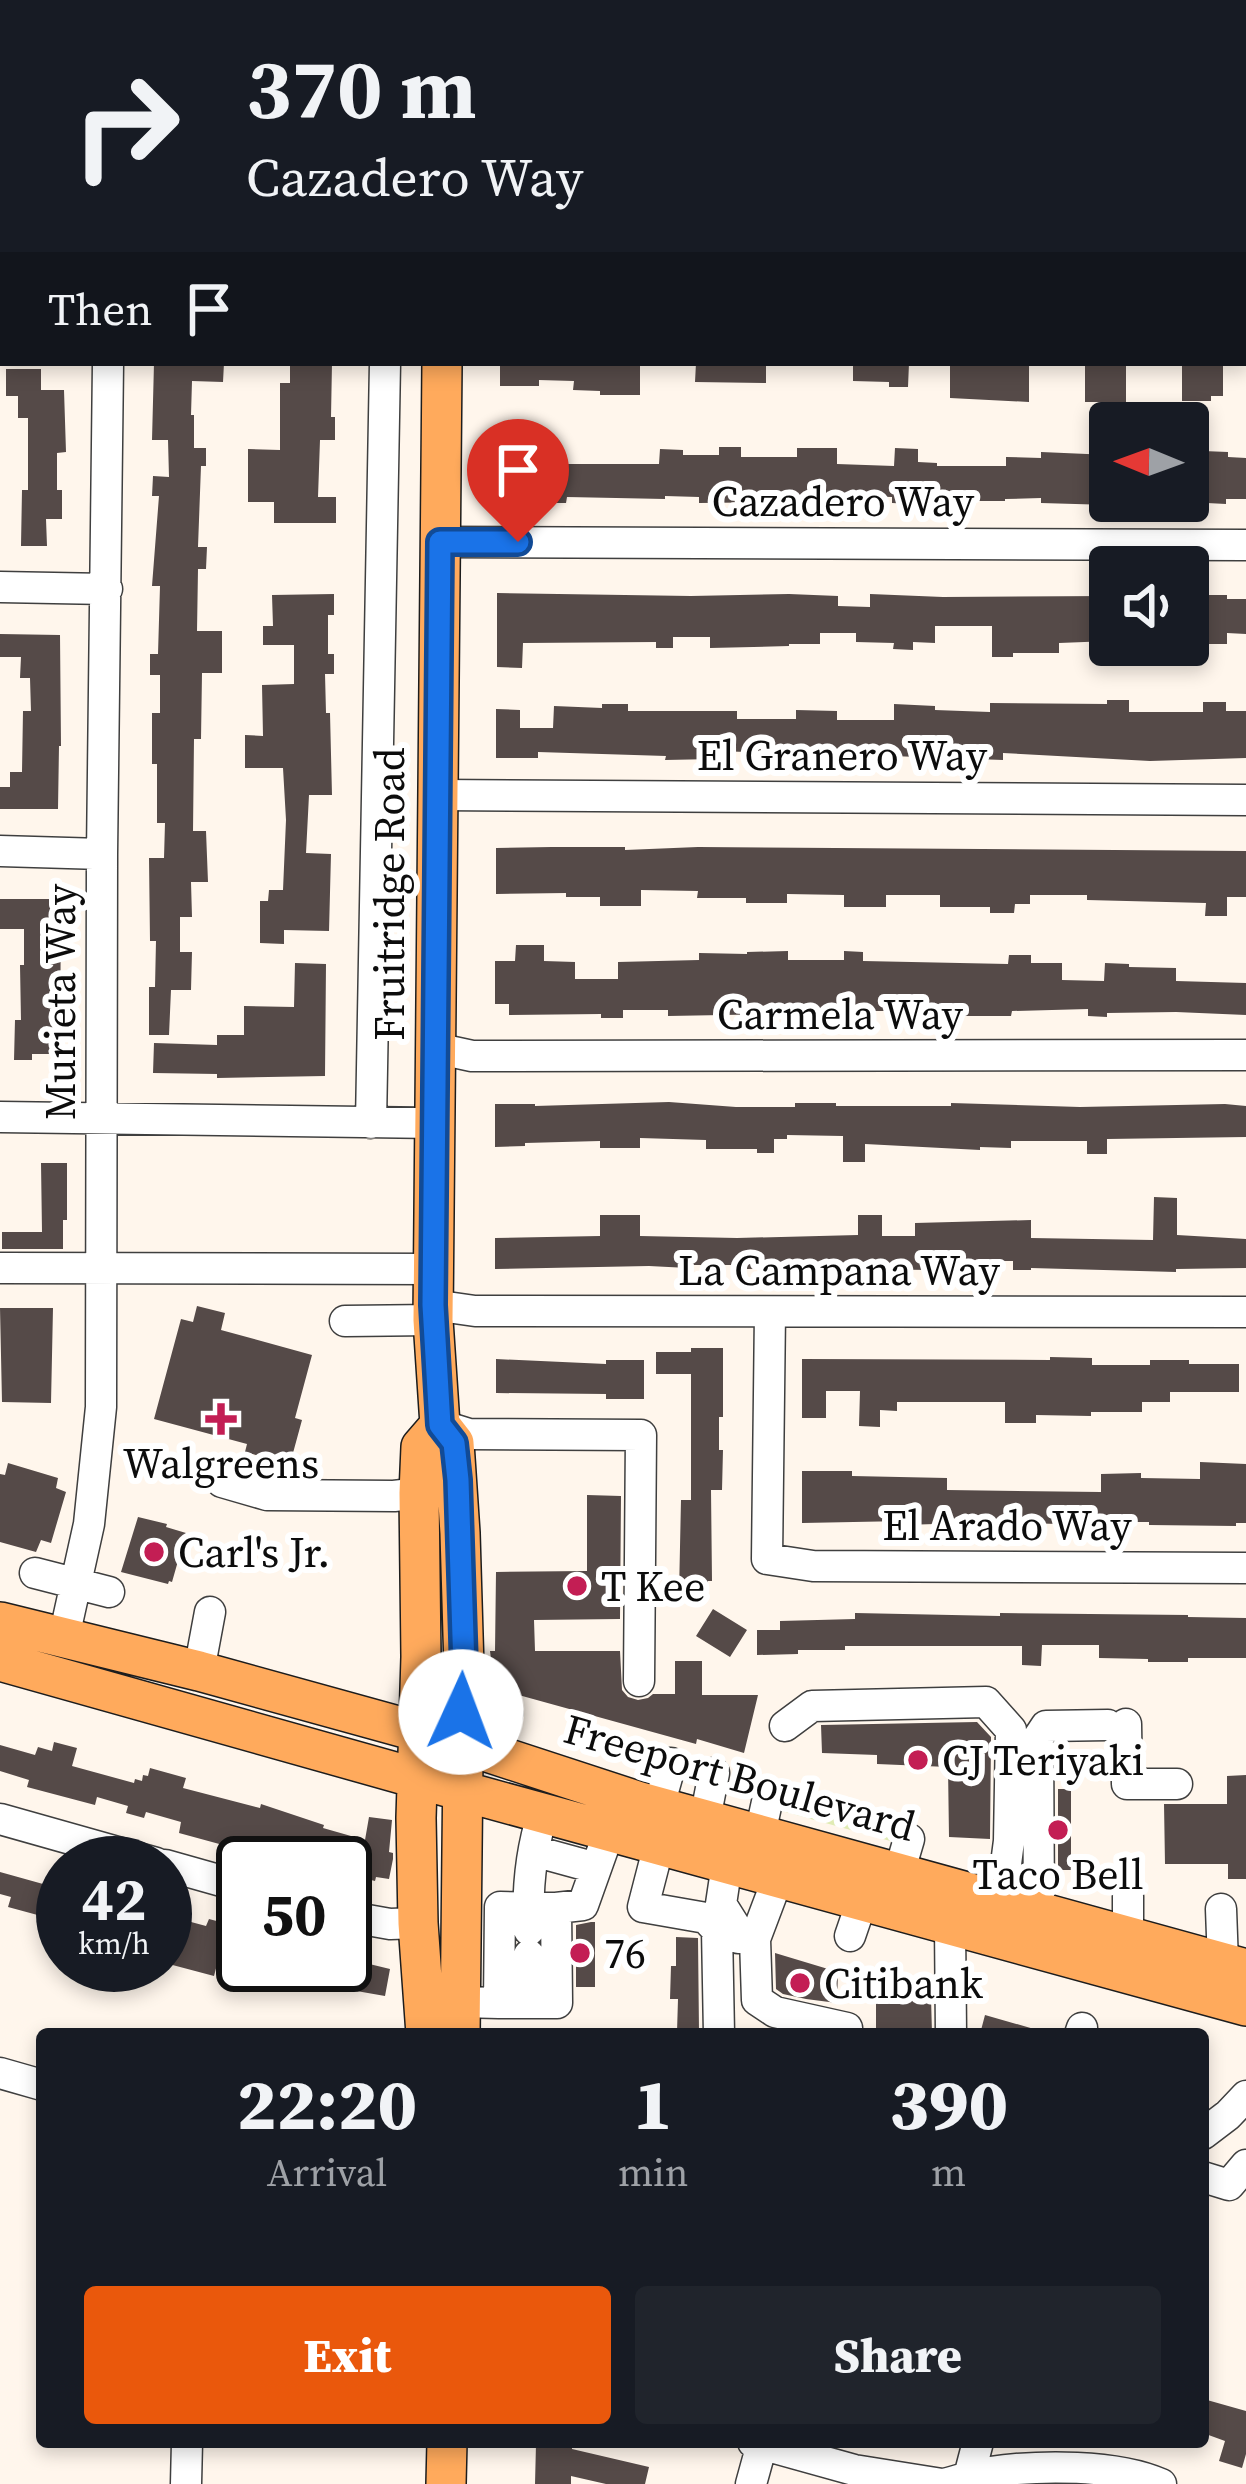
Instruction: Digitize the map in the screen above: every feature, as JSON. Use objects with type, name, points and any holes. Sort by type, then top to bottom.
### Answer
[{"type":"main road","name":"Fruitridge Road","points":[[442,366],[433,1298],[440,1425],[454,1443],[463,1480],[462,1791],[487,2010]]},
{"type":"main road","name":"Fruitridge Road","points":[[426,2028],[418,1923],[419,1492],[421,1448],[440,1425]]},
{"type":"main road","points":[[352,1714],[380,1702],[401,1658],[402,1546],[419,1492]]},
{"type":"main road","name":"Freeport Boulevard","points":[[0,1622],[463,1744],[659,1826],[727,1864],[778,1878],[856,1918],[950,1925],[1246,2006]]},
{"type":"main road","name":"Freeport Boulevard","points":[[0,1661],[462,1791],[538,1832],[603,1850],[659,1826],[764,1818],[904,1856],[1020,1907],[1234,1966]]},
{"type":"main road","points":[[446,2484],[447,2448]]},
{"type":"street","name":"Murieta Way","points":[[64,1637],[113,1441],[101,1407],[108,366]]},
{"type":"street","points":[[371,1123],[385,366]]},
{"type":"street","name":"Cazadero Way","points":[[440,542],[1246,545]]},
{"type":"street","points":[[0,586],[107,589]]},
{"type":"street","name":"El Granero Way","points":[[438,795],[1246,800]]},
{"type":"street","points":[[0,851],[103,854]]},
{"type":"street","name":"Carmela Way","points":[[435,1048],[471,1056],[1246,1055]]},
{"type":"street","points":[[0,1117],[436,1124]]},
{"type":"street","points":[[0,1268],[103,1268],[433,1298]]},
{"type":"street","points":[[345,1321],[433,1298]]},
{"type":"street","name":"La Campana Way","points":[[433,1298],[470,1311],[1246,1312]]},
{"type":"street","name":"El Arado Way","points":[[770,1312],[767,1559],[813,1567],[1246,1568]]},
{"type":"street","points":[[440,1425],[470,1434],[641,1436],[639,1682]]},
{"type":"street","points":[[222,1482],[267,1496],[419,1492]]},
{"type":"street","points":[[35,1573],[110,1592]]},
{"type":"street","points":[[199,1671],[210,1612]]},
{"type":"street","points":[[464,1668],[507,1714]]},
{"type":"street","points":[[785,1726],[812,1706],[986,1702],[1011,1730],[1010,1841],[1020,1907]]},
{"type":"street","points":[[1020,1907],[1038,1738],[1046,1726],[1117,1724],[1116,1760],[1127,1784],[1177,1784]]},
{"type":"street","points":[[670,1763],[643,1907],[706,1918],[717,1930],[719,2028]]},
{"type":"street","points":[[705,1819],[714,1773]]},
{"type":"street","points":[[0,1819],[60,1836]]},
{"type":"street","points":[[487,2010],[556,2003],[536,1925],[538,1832]]},
{"type":"street","points":[[487,2010],[536,1925],[583,1905],[603,1850]]},
{"type":"street","points":[[727,1864],[721,1904],[737,1931],[738,2028]]},
{"type":"street","points":[[778,1878],[755,1939],[757,2000],[776,2012],[848,2028]]},
{"type":"street","points":[[1128,1896],[1128,1937]]},
{"type":"street","points":[[487,2010],[500,1907],[536,1925]]},
{"type":"street","points":[[1221,1909],[1234,1966]]},
{"type":"street","points":[[372,1921],[418,1923]]},
{"type":"street","points":[[950,1925],[951,2028]]},
{"type":"street","points":[[0,2073],[36,2083]]},
{"type":"street","points":[[1209,2128],[1228,2115],[1243,2081]]},
{"type":"street","points":[[1209,2179],[1229,2185],[1246,2165]]},
{"type":"street","points":[[186,2484],[187,2448]]},
{"type":"street","points":[[751,2484],[756,2448]]},
{"type":"street","points":[[775,2448],[854,2470],[956,2482],[989,2472],[1048,2468],[1114,2473],[1161,2484]]},
{"type":"street","points":[[956,2482],[975,2448]]},
{"type":"green space","points":[[789,1787],[788,1803],[890,1832],[897,1817],[898,1840],[782,1811]]},
{"type":"building","points":[[154,366],[224,366],[223,382],[192,381],[194,448],[206,448],[198,547],[207,547],[206,569],[198,569],[197,631],[222,631],[222,673],[202,673],[201,739],[194,739],[193,831],[206,831],[208,882],[191,882],[192,917],[180,917],[180,952],[192,952],[191,990],[171,990],[169,1035],[149,1035],[156,941],[150,941],[149,858],[164,858],[165,823],[157,823],[157,764],[152,764],[152,713],[160,713],[160,675],[150,675],[150,654],[158,654],[160,586],[152,586],[159,496],[152,496],[153,476],[169,477],[168,440],[152,440]]},
{"type":"building","points":[[290,366],[332,366],[335,440],[320,440],[318,497],[336,497],[336,523],[274,523],[274,502],[248,502],[248,449],[280,450],[280,383],[290,383]]},
{"type":"building","points":[[500,366],[640,366],[640,395],[573,390],[574,381],[500,386]]},
{"type":"building","points":[[696,366],[766,366],[766,383],[695,382]]},
{"type":"building","points":[[853,366],[909,366],[908,387],[853,381]]},
{"type":"building","points":[[950,366],[1029,366],[1029,402],[950,398]]},
{"type":"building","points":[[1085,366],[1126,366],[1126,402],[1085,402]]},
{"type":"building","points":[[1182,366],[1223,366],[1223,396],[1182,401]]},
{"type":"building","points":[[6,369],[41,369],[41,390],[64,390],[66,452],[57,453],[62,519],[46,519],[47,546],[21,546],[22,490],[28,490],[28,418],[18,418],[18,396],[6,396]]},
{"type":"building","points":[[719,447],[741,447],[741,457],[797,457],[797,448],[837,448],[837,464],[894,466],[895,448],[918,449],[918,462],[937,466],[1006,466],[1006,457],[1041,458],[1041,452],[1089,454],[1089,504],[1041,503],[1041,498],[935,501],[935,505],[858,496],[858,501],[699,503],[699,497],[665,496],[497,503],[497,454],[539,454],[539,464],[659,464],[660,449],[683,450],[683,455],[719,455]]},
{"type":"building","points":[[1209,451],[1246,458],[1246,499],[1226,499],[1226,504],[1209,503]]},
{"type":"building","points":[[497,593],[789,594],[838,596],[838,606],[870,607],[870,594],[1089,596],[1089,642],[1059,643],[1059,653],[992,657],[992,626],[935,626],[935,643],[913,642],[913,650],[893,649],[894,643],[856,642],[856,633],[820,633],[820,644],[789,646],[710,648],[710,637],[673,637],[673,648],[656,648],[656,642],[523,643],[522,668],[497,667]]},
{"type":"building","points":[[334,594],[334,615],[328,615],[328,654],[334,654],[334,674],[325,674],[332,795],[309,795],[306,853],[331,854],[329,931],[284,930],[284,944],[260,943],[260,901],[268,901],[269,890],[283,890],[283,768],[245,768],[245,735],[263,736],[262,685],[294,684],[294,645],[263,645],[263,626],[273,626],[272,595]]},
{"type":"building","points":[[1209,595],[1246,599],[1246,634],[1227,633],[1227,644],[1209,644]]},
{"type":"building","points":[[0,634],[60,635],[58,809],[0,809],[0,787],[10,787],[10,772],[22,772],[23,711],[31,711],[30,678],[20,678],[21,657],[0,657]]},
{"type":"building","points":[[1107,700],[1129,700],[1129,712],[1203,712],[1203,702],[1226,702],[1226,711],[1246,711],[1246,758],[1150,761],[1003,753],[1003,760],[863,755],[796,759],[715,751],[715,759],[538,752],[538,758],[496,758],[496,709],[520,710],[520,728],[553,728],[554,706],[628,704],[628,711],[737,711],[737,719],[796,719],[796,710],[837,711],[837,720],[894,720],[894,704],[990,712],[990,703],[1107,704]]},
{"type":"building","points":[[496,848],[1246,851],[1246,897],[1227,897],[1227,916],[1205,916],[1206,903],[1087,900],[1087,895],[1030,895],[1030,904],[1015,904],[1014,913],[990,913],[990,907],[940,907],[940,895],[886,895],[886,907],[844,907],[844,895],[787,894],[787,903],[746,903],[746,898],[697,898],[698,891],[641,890],[641,906],[600,906],[600,897],[566,897],[566,893],[496,894]]},
{"type":"building","points":[[0,899],[61,899],[60,1054],[32,1054],[32,1060],[14,1060],[15,1020],[21,1020],[24,929],[0,929]]},
{"type":"building","points":[[516,945],[544,945],[544,961],[575,962],[575,979],[618,979],[618,962],[699,960],[699,953],[788,951],[788,960],[844,960],[844,951],[863,952],[863,961],[1008,964],[1009,955],[1031,955],[1031,963],[1062,963],[1062,980],[1104,981],[1105,963],[1176,968],[1176,981],[1246,983],[1246,1015],[1176,1012],[1107,1013],[1107,1017],[1088,1016],[1088,1009],[1012,1011],[1011,1016],[866,1011],[866,1016],[668,1016],[668,1010],[623,1010],[623,1018],[509,1015],[509,1004],[495,1004],[495,961],[515,961]]},
{"type":"building","points":[[295,963],[326,964],[325,1076],[217,1078],[217,1074],[153,1073],[154,1043],[217,1045],[217,1035],[244,1035],[244,1006],[294,1007]]},
{"type":"building","points":[[669,1102],[736,1107],[795,1107],[795,1103],[1225,1104],[1246,1106],[1246,1137],[1107,1139],[1107,1154],[1087,1154],[1087,1141],[1011,1141],[1011,1148],[980,1150],[865,1144],[865,1162],[843,1162],[843,1136],[787,1135],[787,1139],[774,1139],[774,1153],[706,1149],[706,1140],[640,1138],[640,1148],[600,1148],[600,1141],[495,1147],[495,1104]]},
{"type":"building","points":[[41,1163],[67,1163],[63,1249],[2,1249],[2,1232],[42,1232]]},
{"type":"building","points":[[1154,1197],[1177,1198],[1177,1235],[1246,1239],[1246,1268],[1013,1270],[1013,1261],[980,1261],[980,1270],[747,1269],[747,1265],[495,1269],[495,1238],[600,1236],[600,1215],[640,1215],[640,1236],[858,1235],[858,1215],[882,1215],[882,1236],[915,1236],[915,1223],[1031,1220],[1031,1238],[1153,1240]]},
{"type":"building","name":"Walgreens","points":[[197,1306],[225,1313],[221,1330],[312,1355],[295,1418],[302,1420],[290,1464],[245,1452],[247,1444],[154,1419],[181,1319],[193,1322]]},
{"type":"building","points":[[0,1308],[53,1308],[51,1403],[2,1402]]},
{"type":"building","points":[[691,1348],[723,1348],[722,1490],[711,1490],[712,1581],[708,1581],[708,1594],[679,1594],[681,1500],[691,1500],[691,1374],[656,1374],[656,1352],[691,1352]]},
{"type":"building","points":[[1092,1358],[1092,1365],[1150,1365],[1150,1360],[1239,1364],[1239,1392],[1170,1392],[1170,1402],[1142,1402],[1142,1412],[1036,1415],[1036,1423],[1005,1423],[1005,1402],[897,1402],[897,1411],[880,1410],[880,1427],[859,1426],[860,1391],[826,1391],[826,1418],[802,1418],[802,1359]]},
{"type":"building","points":[[496,1359],[606,1364],[606,1360],[644,1360],[644,1399],[496,1393]]},
{"type":"building","points":[[1200,1462],[1246,1464],[1246,1523],[802,1523],[802,1471],[947,1478],[947,1490],[1101,1492],[1101,1474],[1200,1479]]},
{"type":"building","points":[[8,1463],[58,1478],[56,1488],[66,1492],[51,1543],[41,1540],[36,1552],[0,1542],[0,1474],[5,1475]]},
{"type":"building","points":[[587,1495],[621,1496],[620,1619],[534,1620],[535,1651],[620,1651],[622,1690],[638,1700],[675,1694],[675,1661],[702,1661],[702,1695],[758,1695],[744,1753],[515,1694],[492,1667],[496,1572],[587,1571]]},
{"type":"building","name":"Carl's Jr.","points":[[138,1517],[186,1533],[168,1584],[121,1572]]},
{"type":"building","points":[[713,1609],[747,1630],[730,1657],[696,1636]]},
{"type":"building","points":[[855,1613],[1246,1618],[1246,1658],[1148,1662],[1099,1658],[1099,1645],[1042,1645],[1041,1666],[1022,1665],[1022,1646],[845,1646],[845,1650],[757,1655],[757,1630],[780,1630],[780,1621],[855,1619]]},
{"type":"building","points":[[977,1722],[991,1737],[990,1839],[949,1837],[948,1767],[877,1764],[877,1755],[822,1753],[821,1725]]},
{"type":"building","points":[[54,1742],[77,1748],[72,1766],[134,1783],[148,1776],[150,1768],[186,1778],[183,1788],[260,1808],[261,1804],[351,1836],[216,1836],[216,1843],[179,1833],[181,1822],[146,1812],[144,1818],[126,1813],[128,1806],[97,1797],[95,1805],[27,1787],[29,1780],[0,1771],[0,1745],[35,1755],[38,1747],[52,1751]]},
{"type":"building","points":[[1246,1775],[1246,1879],[1228,1879],[1228,1864],[1165,1864],[1164,1804],[1227,1804],[1227,1776]]},
{"type":"building","points":[[1058,1789],[1071,1789],[1071,1870],[1058,1870]]},
{"type":"building","points":[[369,1817],[392,1820],[389,1879],[376,1877],[375,1881],[372,1836],[366,1836]]},
{"type":"building","points":[[0,1872],[36,1882],[36,1915],[8,1907],[11,1897],[0,1894]]},
{"type":"building","points":[[209,1919],[216,1921],[214,1976],[192,1970],[192,1922],[206,1926]]},
{"type":"building","points":[[595,1922],[595,1987],[576,1987],[576,1925]]},
{"type":"building","points":[[676,1937],[698,1938],[699,2028],[677,2028],[678,1999],[670,1999],[671,1966],[676,1966]]},
{"type":"building","name":"Citibank","points":[[775,1953],[838,1972],[837,2003],[776,1989]]},
{"type":"building","points":[[372,1965],[390,1969],[385,1996],[362,1992],[372,1992]]},
{"type":"building","points":[[876,1996],[931,1997],[932,2028],[876,2028]]},
{"type":"building","points":[[985,2015],[1030,2028],[982,2028]]},
{"type":"building","points":[[1209,2401],[1246,2411],[1242,2468],[1219,2461],[1225,2441],[1209,2435]]},
{"type":"building","points":[[536,2448],[572,2448],[649,2467],[645,2484],[606,2484],[571,2476],[571,2484],[535,2484]]},
{"type":"place","name":"Walgreens","points":[[221,1419]]},
{"type":"place","name":"Carl's Jr.","points":[[154,1552]]},
{"type":"place","name":"T Kee","points":[[577,1586]]},
{"type":"place","name":"CJ Teriyaki","points":[[918,1760]]},
{"type":"place","name":"Taco Bell","points":[[1058,1830]]},
{"type":"place","name":"76","points":[[580,1953]]},
{"type":"place","name":"Citibank","points":[[800,1983]]},
{"type":"route","points":[[461,1712],[458,1480],[454,1443],[440,1425],[433,1305],[440,542],[518,542]]}]
